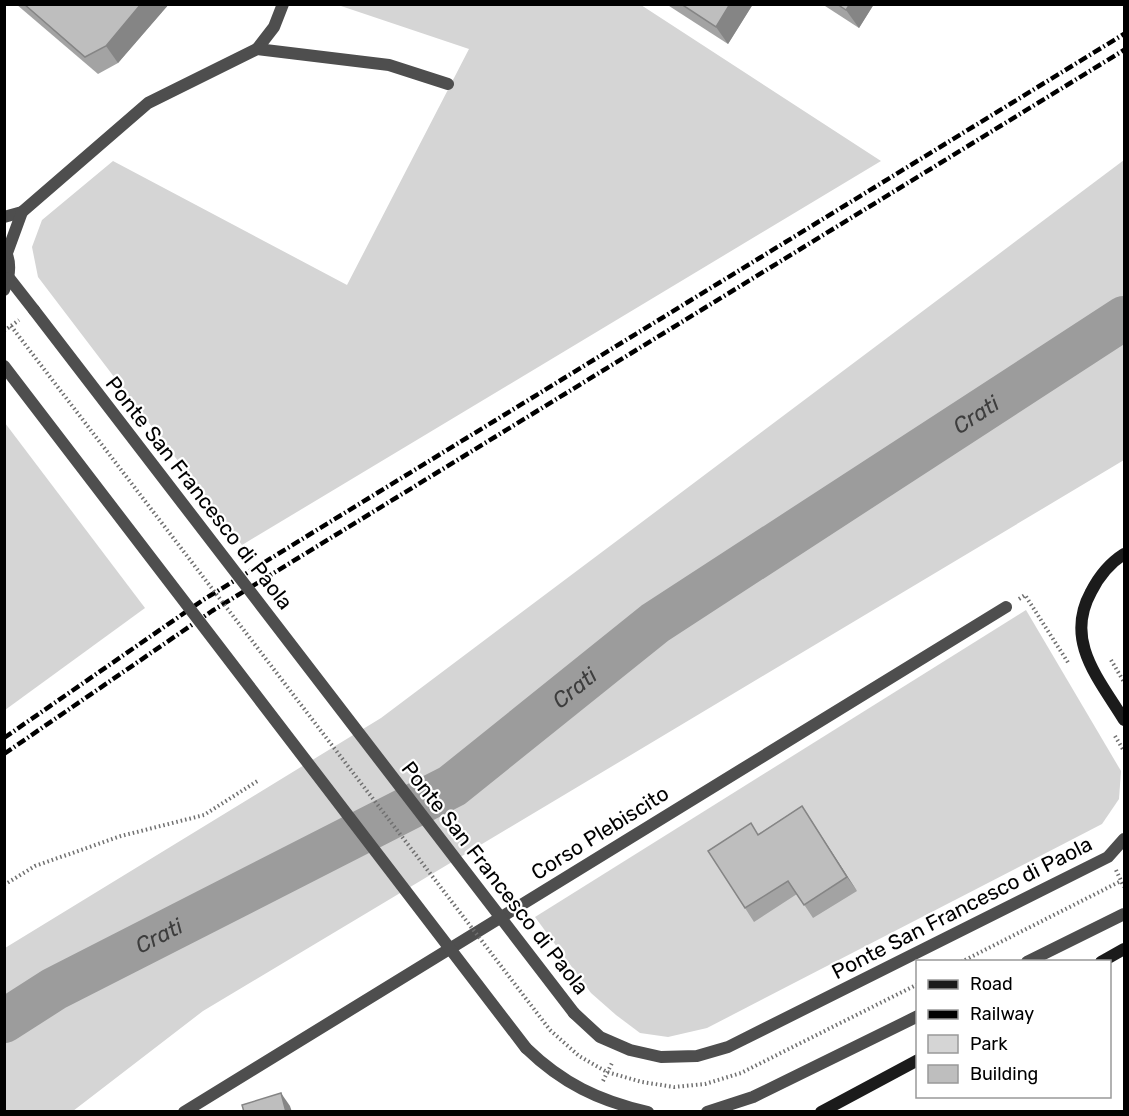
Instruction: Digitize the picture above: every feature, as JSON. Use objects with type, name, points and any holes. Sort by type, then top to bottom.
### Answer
[{"type":"street","points":[[4,217],[22,212],[148,103],[257,49],[274,27],[283,4]]},
{"type":"street","points":[[257,49],[389,64],[448,84]]},
{"type":"street","points":[[7,284],[10,266],[6,250],[22,212]]},
{"type":"street","name":"Ponte San Francesco di Paola","points":[[7,284],[34,310],[574,1012],[600,1037],[630,1050],[661,1057],[697,1056],[728,1047],[1108,857],[1125,838]]},
{"type":"street","points":[[4,366],[526,1048],[547,1069],[580,1089],[612,1103],[648,1112]]},
{"type":"street","points":[[1125,554],[1097,580],[1083,606],[1079,631],[1089,664],[1125,720]]},
{"type":"street","name":"Corso Plebiscito","points":[[184,1112],[1006,607]]},
{"type":"street","points":[[1031,960],[1125,914]]},
{"type":"street","points":[[1105,960],[1125,949]]},
{"type":"street","points":[[707,1112],[753,1097],[916,1017]]},
{"type":"street","points":[[821,1112],[916,1061]]},
{"type":"path","points":[[11,326],[550,1030]]},
{"type":"path","points":[[1108,654],[1125,682]]},
{"type":"path","points":[[4,885],[35,867],[121,836],[204,815],[259,780]]},
{"type":"path","points":[[965,960],[1121,881]]},
{"type":"green space","points":[[338,5],[641,5],[881,161],[242,545],[38,277],[32,247],[42,220],[113,161],[347,285],[469,49]]},
{"type":"green space","points":[[1124,160],[1124,460],[203,1011],[73,1111],[5,1112],[5,948],[381,718]]},
{"type":"green space","points":[[5,423],[145,608],[4,710]]},
{"type":"green space","points":[[1026,610],[1121,771],[1119,799],[1102,824],[707,1028],[668,1037],[640,1033],[591,993],[535,917]]},
{"type":"building","points":[[24,4],[141,4],[106,46],[85,57]]},
{"type":"building","points":[[681,4],[730,4],[716,27]]},
{"type":"building","points":[[837,4],[850,4],[846,10]]},
{"type":"building","points":[[802,806],[847,877],[804,905],[788,881],[745,908],[708,851],[751,823],[758,835]]},
{"type":"building","points":[[281,1093],[286,1112],[244,1112],[242,1105]]},
{"type":"waterway","name":"Crati","points":[[4,1021],[54,989],[452,786],[655,623],[1124,318]]},
{"type":"railway","points":[[4,738],[203,600],[1124,34]]},
{"type":"railway","points":[[4,754],[212,611],[1124,50]]}]
